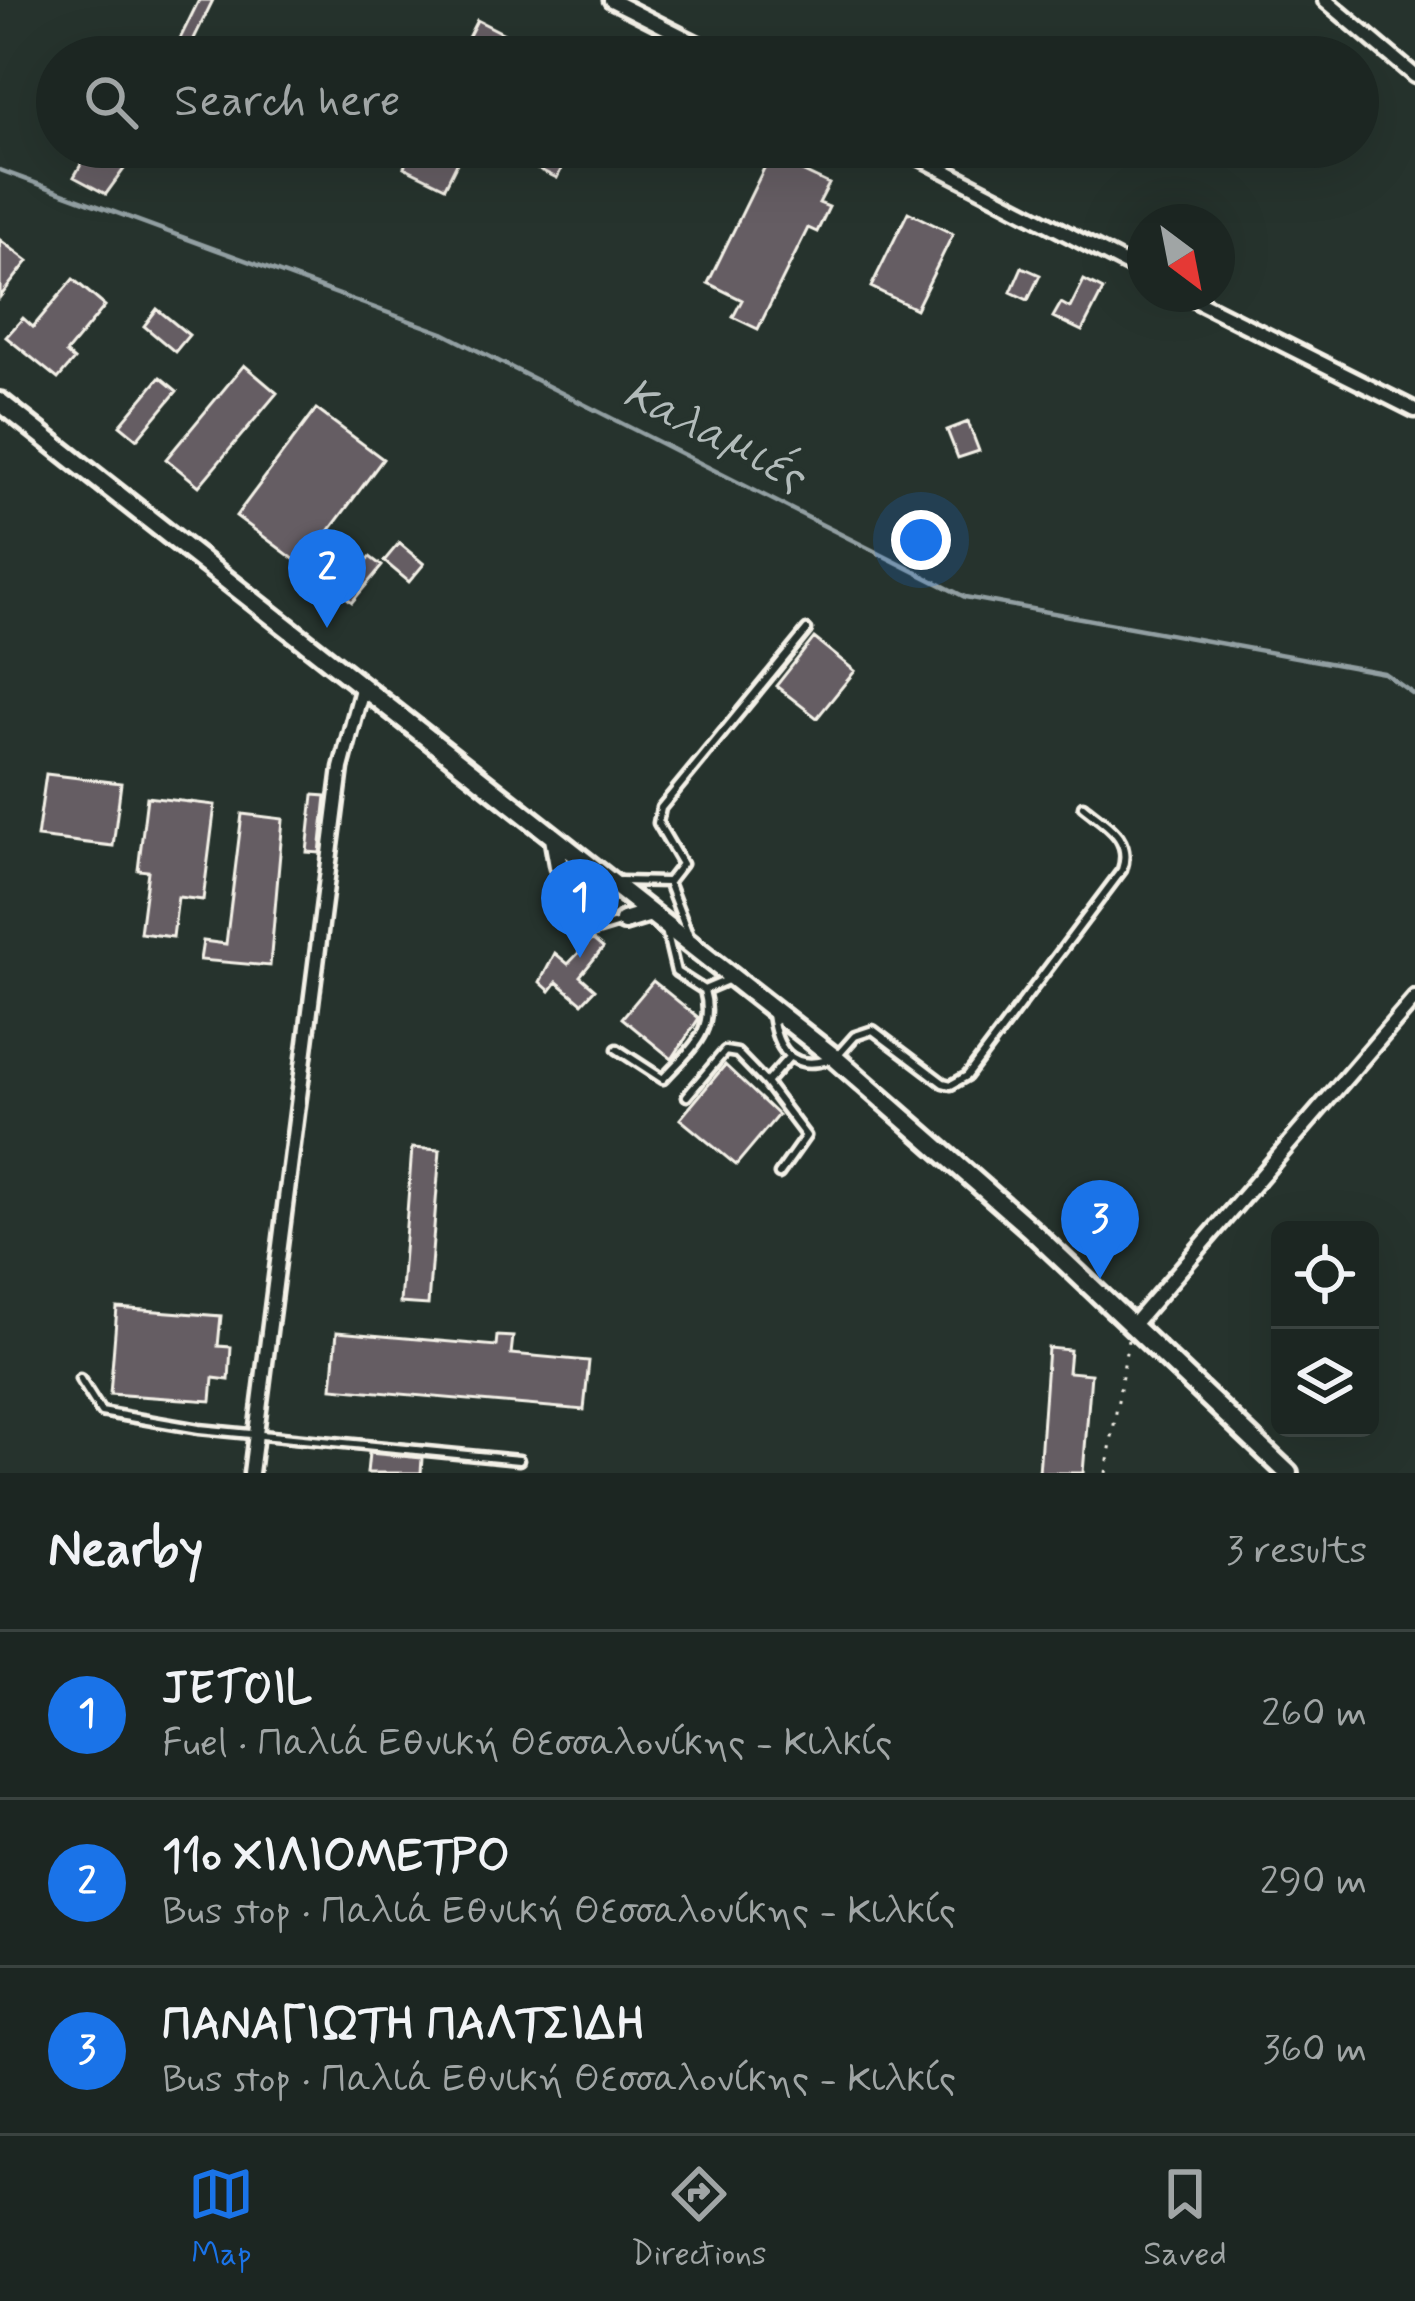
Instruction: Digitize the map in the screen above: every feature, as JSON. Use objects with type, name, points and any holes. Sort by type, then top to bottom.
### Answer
[{"type":"main road","points":[[0,402],[835,1058],[1030,1228],[1288,1473]]},
{"type":"main road","points":[[554,838],[559,866]]},
{"type":"main road","points":[[625,921],[658,918]]},
{"type":"street","points":[[611,0],[682,36]]},
{"type":"street","points":[[1325,0],[1368,36]]},
{"type":"street","points":[[1379,46],[1415,76]]},
{"type":"street","points":[[940,168],[1127,265]]},
{"type":"street","points":[[1219,312],[1415,410]]},
{"type":"street","points":[[250,1473],[341,769],[362,689]]},
{"type":"street","points":[[1131,1327],[1415,998]]},
{"type":"lane","points":[[610,882],[668,881],[682,864],[658,823],[661,808],[807,630]]},
{"type":"lane","points":[[771,1007],[776,1041],[789,1057],[807,1064],[835,1058],[855,1036],[873,1030],[943,1083],[951,1085],[967,1076],[1122,870],[1126,857],[1122,838],[1083,806]]},
{"type":"lane","points":[[559,866],[569,919],[586,933],[625,921]]},
{"type":"lane","points":[[668,881],[691,944]]},
{"type":"lane","points":[[617,1049],[663,1079],[706,1032],[711,1018],[704,990],[671,965],[658,918]]},
{"type":"lane","points":[[704,990],[733,977]]},
{"type":"lane","points":[[687,1096],[725,1051],[737,1053],[806,1136],[779,1174]]},
{"type":"lane","points":[[766,1083],[789,1057]]},
{"type":"lane","points":[[80,1379],[101,1412],[256,1434],[519,1460]]},
{"type":"path","points":[[1106,1473],[1131,1327]]},
{"type":"building","points":[[199,0],[213,0],[195,36],[181,36]]},
{"type":"building","points":[[477,20],[508,36],[469,36]]},
{"type":"building","points":[[79,168],[125,168],[106,194],[74,177]]},
{"type":"building","points":[[406,168],[454,168],[445,187]]},
{"type":"building","points":[[536,168],[562,168],[557,178]]},
{"type":"building","points":[[764,168],[795,168],[829,184],[819,203],[829,207],[817,232],[808,228],[758,329],[733,317],[742,300],[708,283]]},
{"type":"building","points":[[908,212],[953,234],[916,309],[871,287]]},
{"type":"building","points":[[0,240],[28,261],[0,297]]},
{"type":"building","points":[[1022,267],[1040,275],[1028,300],[1011,292]]},
{"type":"building","points":[[73,279],[105,306],[66,353],[74,360],[58,379],[6,337],[23,318],[33,327]]},
{"type":"building","points":[[1084,280],[1103,290],[1082,331],[1053,317],[1061,303],[1070,308]]},
{"type":"building","points":[[157,309],[189,335],[175,352],[144,326]]},
{"type":"building","points":[[244,365],[277,393],[199,486],[166,459]]},
{"type":"building","points":[[160,377],[177,391],[137,439],[120,425]]},
{"type":"building","points":[[316,409],[383,459],[303,566],[236,516]]},
{"type":"building","points":[[968,422],[979,451],[958,458],[947,430]]},
{"type":"building","points":[[399,543],[424,564],[409,582],[384,561]]},
{"type":"building","points":[[370,557],[382,566],[352,602],[341,593]]},
{"type":"building","points":[[814,638],[855,671],[817,718],[776,686]]},
{"type":"building","points":[[46,774],[121,783],[113,846],[37,837]]},
{"type":"building","points":[[313,795],[326,796],[320,853],[307,852]]},
{"type":"building","points":[[147,797],[215,805],[203,900],[178,897],[173,937],[140,933],[148,871],[138,870]]},
{"type":"building","points":[[242,814],[283,819],[270,966],[200,960],[203,941],[226,944]]},
{"type":"building","points":[[592,939],[603,948],[580,976],[595,989],[582,1003],[557,982],[550,991],[540,982],[555,953],[568,964]]},
{"type":"building","points":[[653,981],[699,1018],[672,1059],[622,1018]]},
{"type":"building","points":[[725,1065],[778,1115],[736,1165],[680,1119]]},
{"type":"building","points":[[412,1148],[440,1150],[428,1305],[400,1303]]},
{"type":"building","points":[[117,1308],[221,1316],[218,1346],[231,1347],[229,1380],[213,1378],[211,1401],[110,1394]]},
{"type":"building","points":[[337,1332],[496,1346],[497,1336],[513,1337],[511,1354],[589,1361],[584,1410],[332,1388]]},
{"type":"building","points":[[1048,1348],[1070,1350],[1068,1372],[1091,1374],[1083,1473],[1039,1473]]},
{"type":"building","points":[[369,1453],[422,1458],[421,1473],[367,1473]]},
{"type":"waterway","name":"Καλαμιές","points":[[0,170],[443,333],[965,597],[1384,673],[1415,695]]},
{"type":"place","name":"11ο ΧΙΛΙΟΜΕΤΡΟ","points":[[327,628]]},
{"type":"place","name":"JETOIL","points":[[580,958]]},
{"type":"place","name":"ΠΑΝΑΓΙΩΤΗ ΠΑΛΤΣΙΔΗ","points":[[1100,1279]]}]
